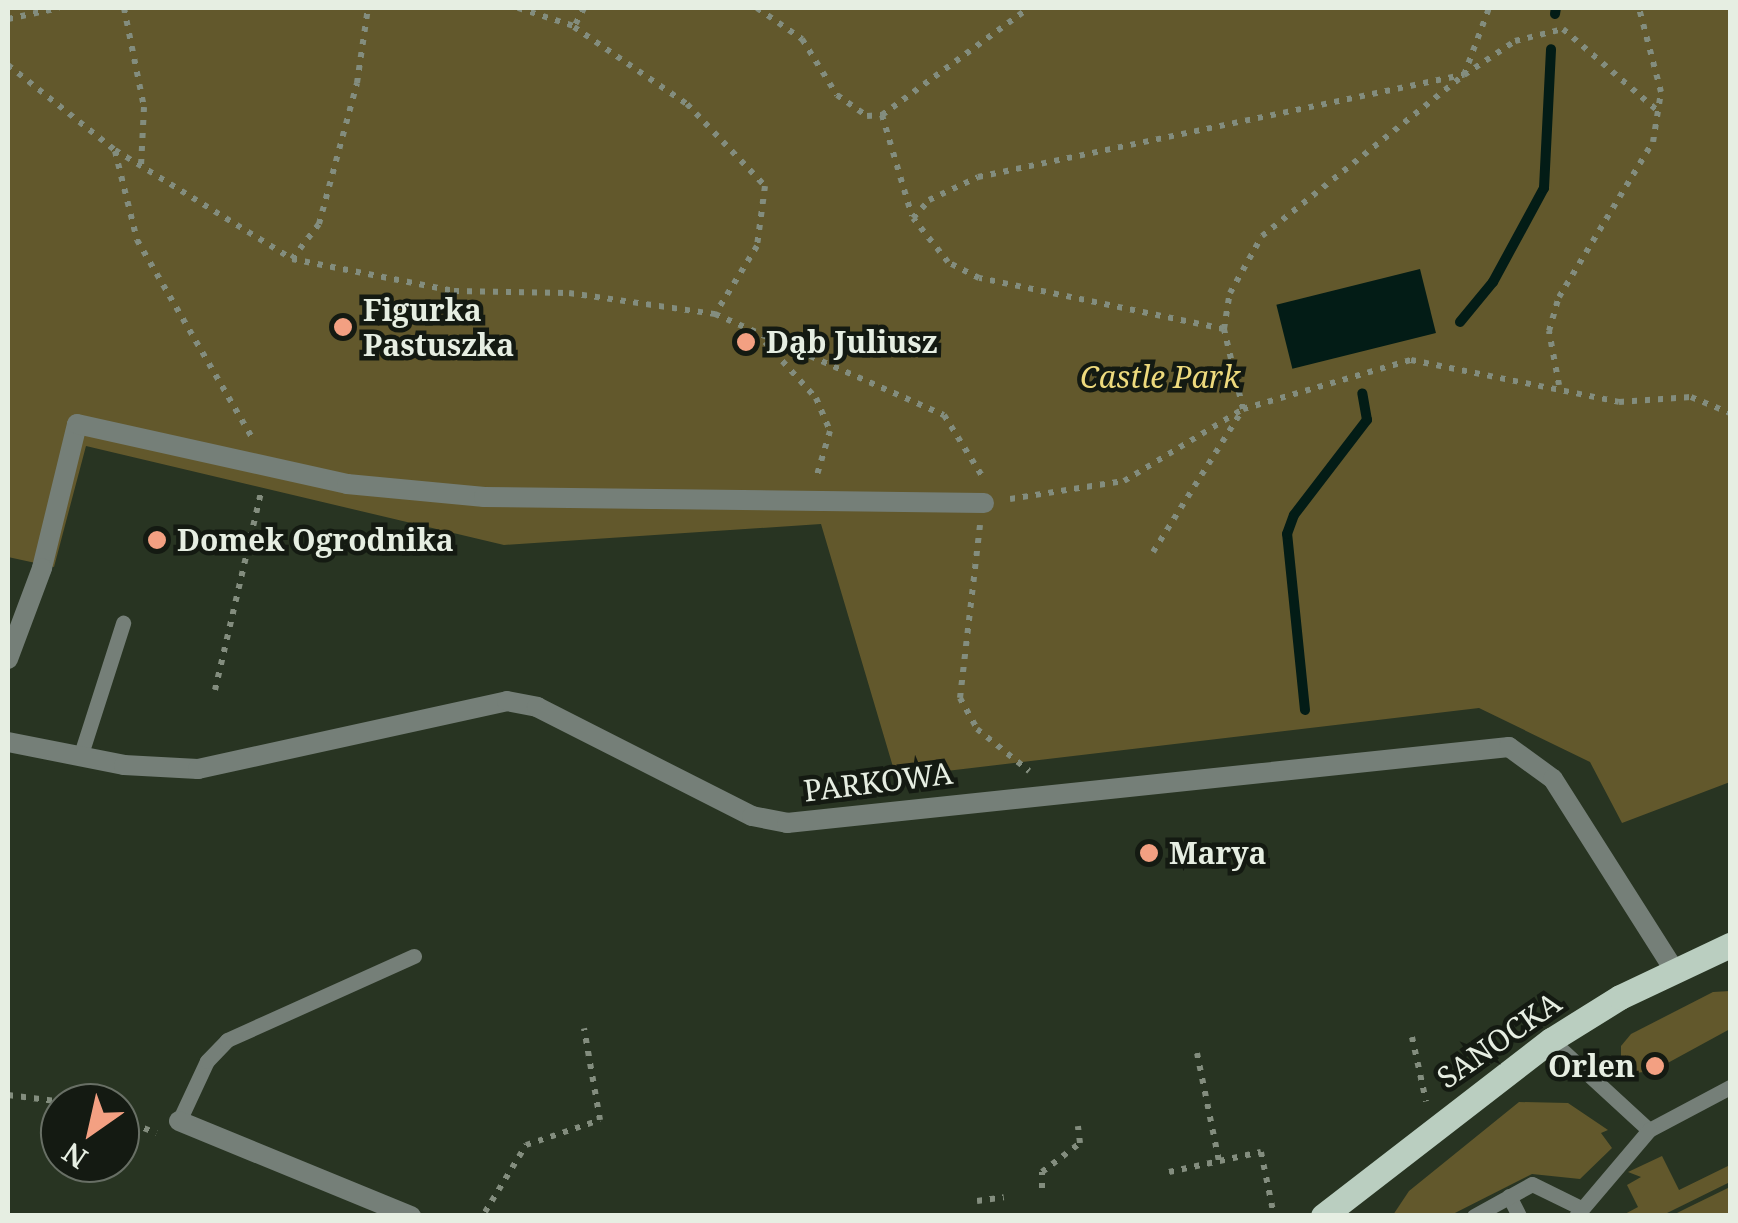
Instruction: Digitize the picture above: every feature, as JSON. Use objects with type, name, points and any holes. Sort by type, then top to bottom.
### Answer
[{"type":"main road","name":"SANOCKA","points":[[1323,1216],[1551,1040],[1674,970],[1730,945]]},
{"type":"street","points":[[8,659],[42,568],[77,424],[347,484],[484,497],[984,503]]},
{"type":"street","name":"PARKOWA","points":[[8,742],[124,765],[232,765],[506,701],[537,707],[772,821],[1509,748],[1553,779],[1674,970]]},
{"type":"street","points":[[180,1121],[411,1216]]},
{"type":"lane","points":[[81,754],[123,623]]},
{"type":"lane","points":[[180,1121],[207,1061],[227,1040],[414,956]]},
{"type":"lane","points":[[1551,1040],[1649,1130]]},
{"type":"lane","points":[[1481,1214],[1532,1184],[1578,1211],[1649,1130],[1730,1087]]},
{"type":"lane","points":[[1509,1196],[1520,1216]]},
{"type":"path","points":[[8,19],[59,8]]},
{"type":"path","points":[[124,8],[144,107],[140,167]]},
{"type":"path","points":[[292,258],[319,224],[356,83],[368,8]]},
{"type":"path","points":[[518,8],[574,26],[687,104],[765,186],[757,246],[715,314]]},
{"type":"path","points":[[574,26],[584,8]]},
{"type":"path","points":[[757,8],[802,38],[837,95],[854,110],[882,115],[1029,8]]},
{"type":"path","points":[[1464,75],[1489,8]]},
{"type":"path","points":[[1559,385],[1549,331],[1559,297],[1653,142],[1661,92],[1639,8]]},
{"type":"path","points":[[1153,552],[1244,409],[1224,329],[1230,293],[1262,236],[1464,75],[1515,41],[1563,29],[1658,112]]},
{"type":"path","points":[[8,65],[114,150],[292,258],[454,291],[624,298],[715,314],[760,338],[944,415],[986,484],[960,698],[977,728],[1046,793]]},
{"type":"path","points":[[913,218],[929,200],[978,177],[1464,75]]},
{"type":"path","points":[[882,115],[913,218],[948,262],[979,278],[1224,329]]},
{"type":"path","points":[[114,150],[137,240],[266,468],[215,690]]},
{"type":"path","points":[[760,338],[816,398],[830,431],[826,458],[804,502]]},
{"type":"path","points":[[984,503],[1124,481],[1244,409],[1410,360],[1559,385],[1619,402],[1692,397],[1730,412]]},
{"type":"path","points":[[484,1212],[526,1144],[600,1120],[584,1028]]},
{"type":"path","points":[[1412,1037],[1426,1101]]},
{"type":"path","points":[[1197,1053],[1220,1161]]},
{"type":"path","points":[[8,1094],[40,1098]]},
{"type":"path","points":[[1042,1188],[1042,1172],[1080,1143],[1078,1126]]},
{"type":"path","points":[[140,1127],[161,1135]]},
{"type":"path","points":[[1169,1172],[1261,1152],[1274,1216]]},
{"type":"path","points":[[977,1201],[1004,1197]]},
{"type":"green space","name":"Castle Park","points":[[8,8],[1730,8],[1730,782],[1622,823],[1590,762],[1479,708],[896,777],[821,524],[504,545],[86,446],[54,567],[8,557]]},
{"type":"green space","points":[[1730,991],[1730,1029],[1653,1071],[1635,1073],[1621,1062],[1621,1046],[1631,1034],[1713,992]]},
{"type":"green space","points":[[1519,1102],[1568,1103],[1608,1130],[1601,1133],[1612,1148],[1580,1179],[1532,1174],[1451,1215],[1393,1215],[1409,1191]]},
{"type":"green space","points":[[1662,1156],[1679,1190],[1730,1165],[1730,1182],[1663,1215],[1623,1215],[1638,1207],[1627,1185],[1641,1177],[1628,1172]]},
{"type":"green space","points":[[1730,1187],[1730,1215],[1673,1215],[1689,1207]]},
{"type":"water","points":[[1420,269],[1436,333],[1292,369],[1276,305]]},
{"type":"waterway","points":[[1555,14],[1556,8]]},
{"type":"waterway","points":[[1460,322],[1493,282],[1544,188],[1551,49]]},
{"type":"waterway","points":[[1305,710],[1287,534],[1294,515],[1367,420],[1362,393]]},
{"type":"place","name":"Figurka Pastuszka","points":[[343,327]]},
{"type":"place","name":"Dąb Juliusz","points":[[746,342]]},
{"type":"place","name":"Domek Ogrodnika","points":[[157,540]]},
{"type":"place","name":"Marya","points":[[1149,853]]},
{"type":"place","name":"Orlen","points":[[1655,1066]]}]
